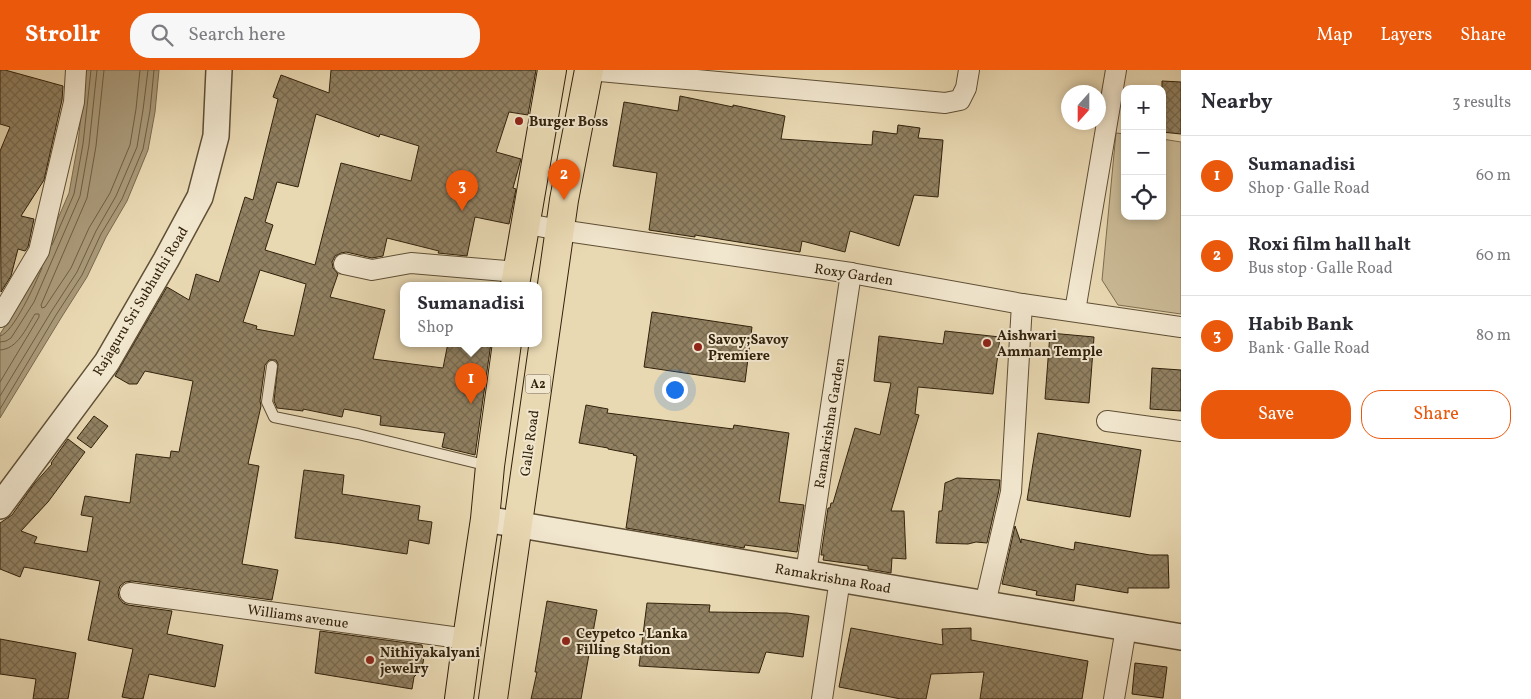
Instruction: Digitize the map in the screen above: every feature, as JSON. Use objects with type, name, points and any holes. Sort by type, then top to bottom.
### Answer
[{"type":"highway","points":[[516,279],[527,224],[552,70]]},
{"type":"highway","name":"Galle Road","points":[[493,699],[564,200],[589,70]]},
{"type":"highway","points":[[459,699],[466,639],[485,519],[490,466],[506,347]]},
{"type":"street","points":[[0,317],[39,252],[74,102],[76,70]]},
{"type":"street","name":"Rajaguru Sri Subhuthi Road","points":[[0,506],[107,362],[200,198],[216,136],[219,70]]},
{"type":"street","points":[[589,70],[945,103],[960,100],[966,88],[969,70]]},
{"type":"street","points":[[1075,311],[1116,70]]},
{"type":"street","name":"Roxy Garden","points":[[527,224],[851,273],[1022,304],[1181,327]]},
{"type":"street","points":[[344,264],[372,270],[411,262],[516,279]]},
{"type":"street","name":"Ramakrishna Garden","points":[[806,574],[851,273]]},
{"type":"street","points":[[986,604],[1011,492],[1022,304]]},
{"type":"street","points":[[1107,421],[1181,431]]},
{"type":"street","name":"Ramakrishna Road","points":[[485,519],[1181,637]]},
{"type":"street","points":[[822,699],[840,579]]},
{"type":"street","name":"Williams avenue","points":[[130,593],[466,639]]},
{"type":"street","points":[[1114,699],[1126,628]]},
{"type":"lane","points":[[272,366],[267,402],[274,417],[358,434],[490,466]]},
{"type":"shaded area","points":[[1116,133],[1121,134],[1121,220],[1166,220],[1166,140],[1181,142],[1181,314],[1118,305],[1102,280]]},
{"type":"water","points":[[86,70],[159,70],[155,112],[148,150],[127,201],[106,237],[87,277],[0,418],[0,334],[24,297],[69,193],[78,143]]},
{"type":"building","points":[[0,70],[63,86],[62,100],[44,180],[21,216],[34,219],[28,247],[25,251],[18,249],[11,276],[1,292],[0,151],[10,127],[0,124]]},
{"type":"building","points":[[331,70],[536,70],[528,115],[509,112],[496,152],[521,159],[513,188],[516,189],[509,224],[475,217],[467,256],[438,253],[439,251],[387,238],[383,256],[372,258],[346,252],[335,256],[332,262],[333,268],[338,274],[330,297],[385,310],[373,359],[443,368],[447,347],[490,347],[475,455],[442,447],[445,433],[380,425],[381,416],[344,409],[342,417],[303,409],[303,411],[277,408],[274,401],[278,364],[276,360],[269,360],[265,365],[261,406],[248,464],[259,466],[242,564],[278,570],[272,600],[132,581],[125,582],[120,586],[118,592],[119,598],[123,603],[172,611],[167,634],[223,645],[215,687],[149,674],[143,699],[122,697],[133,649],[88,640],[100,581],[24,567],[20,577],[0,569],[0,523],[12,515],[34,484],[52,464],[68,439],[85,452],[48,502],[21,531],[37,537],[34,543],[87,552],[93,517],[81,515],[85,496],[130,503],[136,454],[170,458],[171,451],[179,452],[193,381],[145,371],[137,384],[129,384],[115,376],[167,287],[189,300],[196,274],[219,282],[245,197],[253,200],[278,99],[273,97],[281,75],[329,93]],"holes":[[[316,114],[379,137],[380,134],[419,146],[411,181],[341,163],[315,265],[265,250],[273,225],[265,222],[277,182],[298,187]],[[260,270],[306,284],[294,336],[256,329],[257,326],[243,322]]]},
{"type":"building","points":[[1162,81],[1181,82],[1181,134],[1166,132],[1166,85],[1162,85]]},
{"type":"building","points":[[680,96],[785,116],[781,139],[872,145],[873,131],[897,134],[898,125],[920,128],[918,138],[943,140],[938,197],[914,195],[899,246],[850,231],[845,252],[802,241],[800,252],[695,235],[695,237],[649,230],[657,173],[613,166],[624,102],[678,111]]},
{"type":"building","name":"Savoy;Savoy Premiere","points":[[652,312],[752,327],[745,382],[644,367]]},
{"type":"building","points":[[945,331],[1000,337],[993,394],[918,387],[915,414],[919,415],[891,511],[904,511],[906,559],[892,558],[891,573],[868,569],[868,566],[823,560],[824,555],[821,555],[828,508],[833,503],[855,428],[880,435],[891,383],[874,381],[879,336],[943,344]]},
{"type":"building","points":[[1050,333],[1094,337],[1089,403],[1045,399]]},
{"type":"building","points":[[1152,368],[1181,370],[1181,411],[1150,409]]},
{"type":"building","points":[[586,405],[608,409],[607,413],[733,429],[734,425],[789,433],[779,502],[804,505],[797,552],[745,545],[744,548],[626,528],[637,456],[579,443]]},
{"type":"building","points":[[94,416],[108,426],[91,448],[77,438]]},
{"type":"building","points":[[1038,433],[1141,450],[1130,517],[1027,500]]},
{"type":"building","points":[[304,470],[344,475],[342,494],[420,506],[418,520],[432,522],[429,544],[409,540],[407,554],[295,538]]},
{"type":"building","points":[[957,478],[1000,480],[987,543],[936,543],[939,511],[942,511],[945,483]]},
{"type":"building","points":[[1015,526],[1021,543],[1021,539],[1074,550],[1075,542],[1150,555],[1168,555],[1169,588],[1128,588],[1128,593],[1076,584],[1074,601],[1036,595],[1037,591],[1002,584]]},
{"type":"building","name":"Ceypetco - Lanka Filling Station","points":[[547,601],[597,610],[581,699],[531,699],[537,672],[535,672]]},
{"type":"building","points":[[647,603],[710,605],[709,612],[787,613],[809,616],[803,657],[766,652],[759,673],[639,666]]},
{"type":"building","points":[[851,628],[943,645],[942,629],[971,628],[971,640],[1088,661],[1082,699],[980,699],[984,672],[931,674],[926,699],[901,699],[839,687]]},
{"type":"building","name":"Nithiyakalyani jewelry","points":[[320,631],[422,645],[423,663],[414,677],[412,689],[315,673]]},
{"type":"building","points":[[0,639],[76,653],[68,699],[33,699],[36,679],[0,674]]},
{"type":"building","points":[[1135,663],[1167,667],[1163,698],[1132,694]]},
{"type":"place","name":"Burger Boss","points":[[519,121]]},
{"type":"place","name":"Roxi film hall halt","points":[[564,200]]},
{"type":"place","name":"Habib Bank","points":[[462,211]]},
{"type":"place","name":"Aishwari Amman Temple","points":[[987,343]]},
{"type":"place","name":"Savoy;Savoy Premiere","points":[[698,347]]},
{"type":"place","name":"Sumanadisi","points":[[471,404]]},
{"type":"place","name":"Ceypetco - Lanka Filling Station","points":[[566,641]]},
{"type":"place","name":"Nithiyakalyani jewelry","points":[[370,660]]}]
